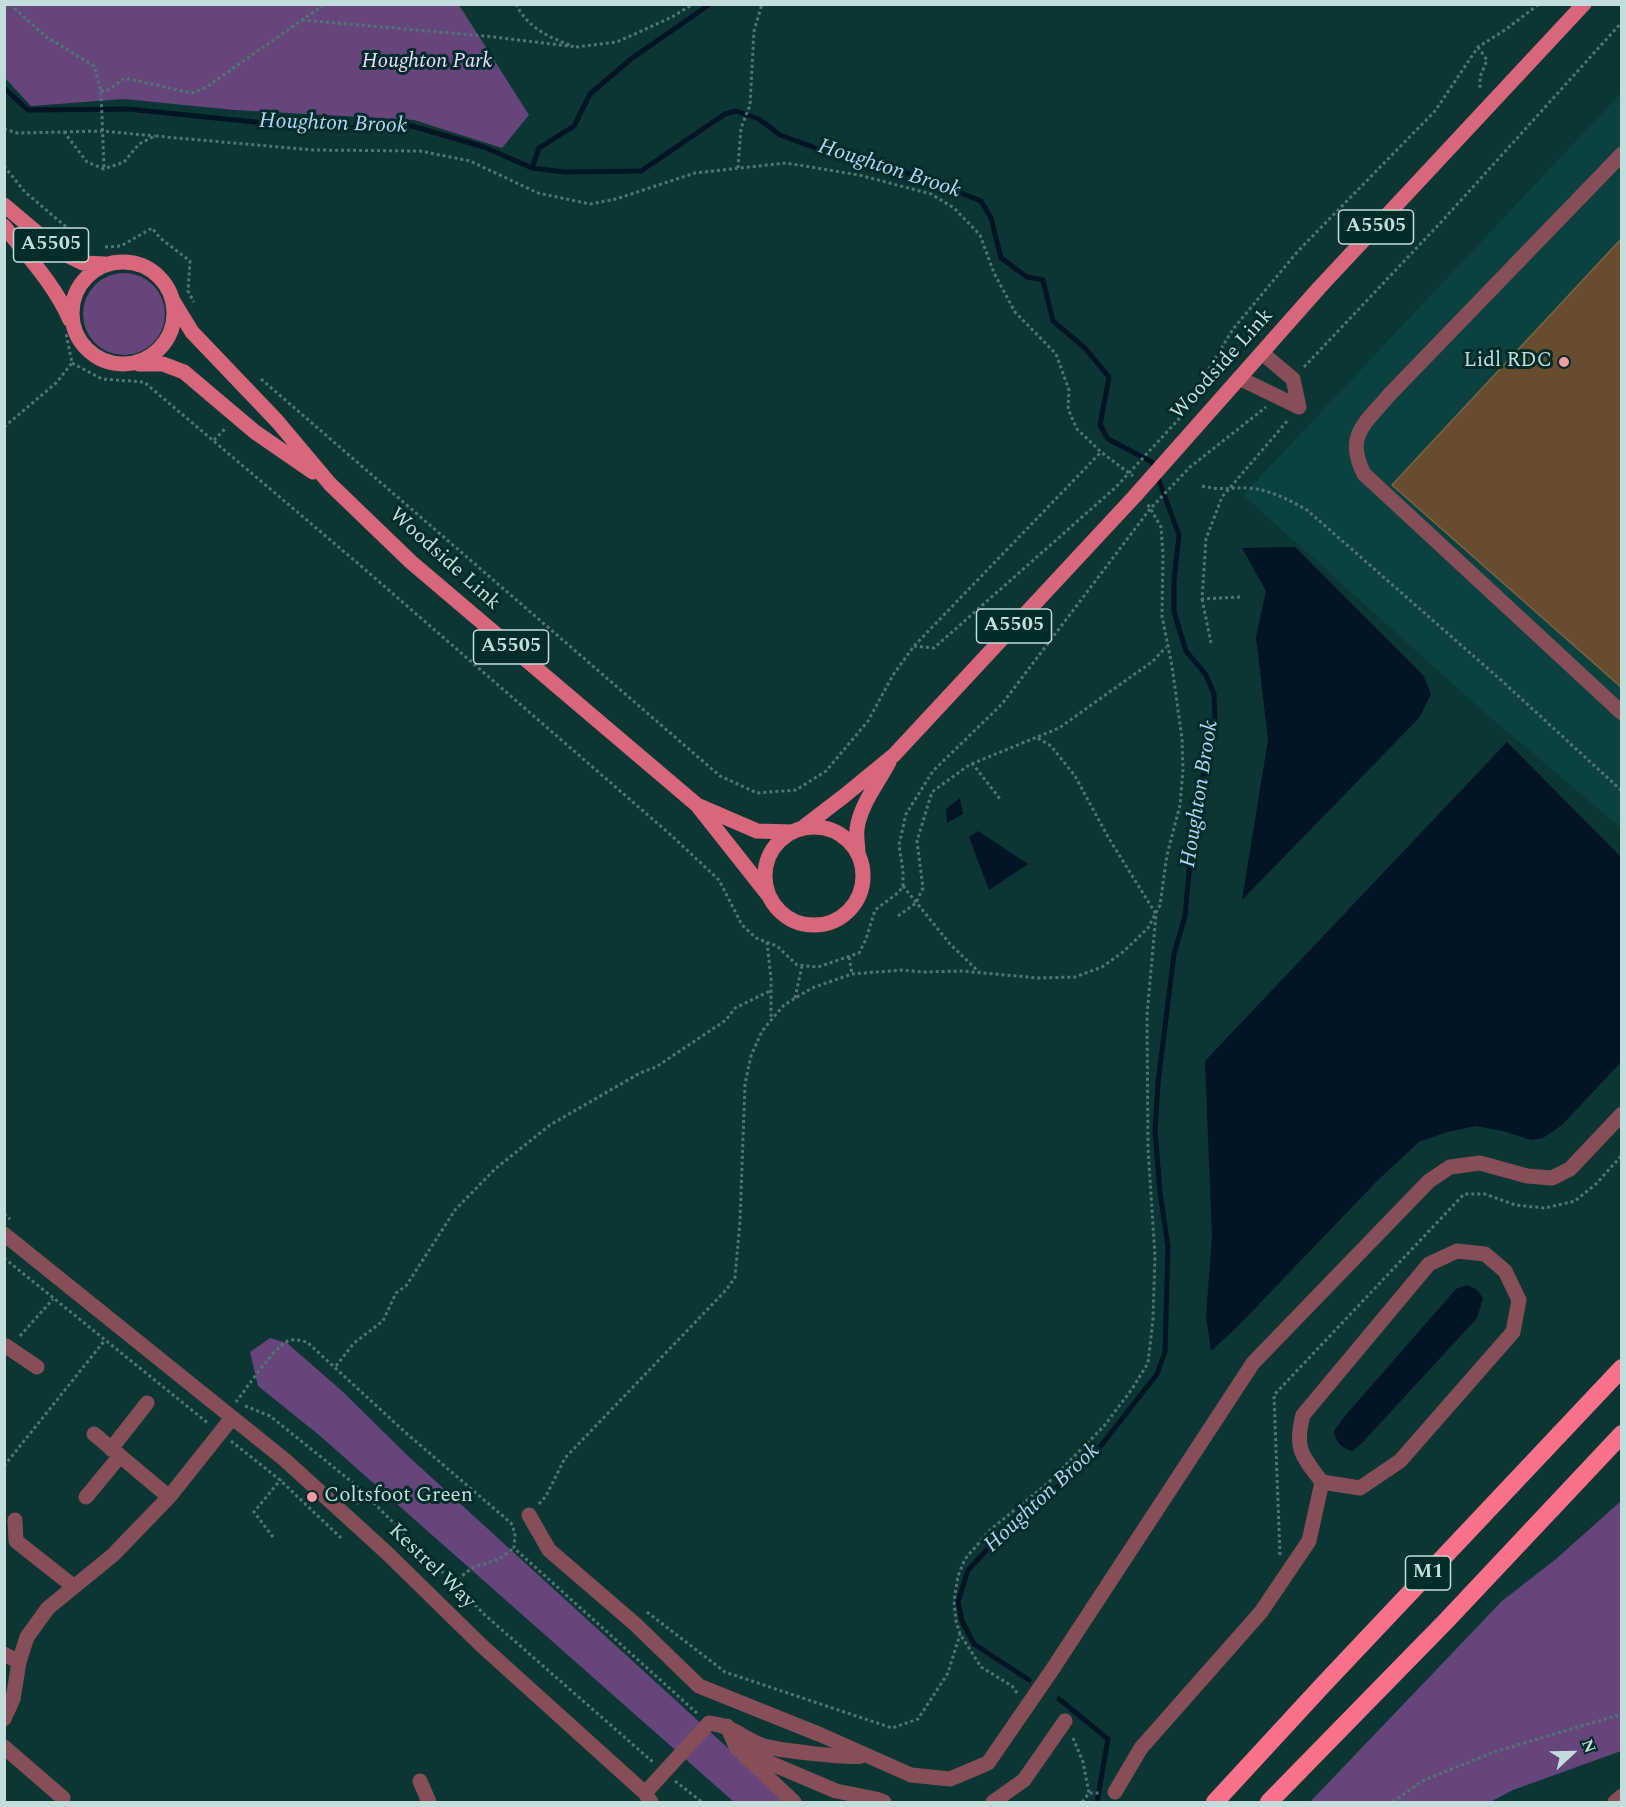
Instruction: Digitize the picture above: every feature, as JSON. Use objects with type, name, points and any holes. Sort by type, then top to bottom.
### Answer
[{"type":"highway","name":"M1","points":[[1215,1803],[1330,1677],[1622,1368]]},
{"type":"highway","name":"M1","points":[[1269,1803],[1447,1620],[1622,1434]]},
{"type":"main road","name":"Woodside Link","points":[[697,805],[756,831],[797,830],[844,796],[894,754],[1140,494],[1173,453],[1319,288],[1584,4]]},
{"type":"main road","name":"Woodside Link","points":[[4,205],[60,252],[83,263],[107,264],[120,261],[135,263],[161,278],[192,332],[278,421],[330,484],[411,562],[697,805],[769,896]]},
{"type":"main road","name":"Woodside Link","points":[[4,226],[62,300],[74,332],[91,354],[118,365],[163,364],[184,372],[255,432],[330,484]]},
{"type":"main road","points":[[74,332],[71,315],[73,298],[81,283],[92,271],[107,264]]},
{"type":"main road","points":[[132,364],[145,360],[157,352],[166,341],[175,315],[173,301]]},
{"type":"main road","name":"Woodside Link","points":[[858,854],[857,830],[862,810],[894,754]]},
{"type":"main road","name":"A5505","points":[[814,827],[828,829],[840,834],[858,854],[863,868],[862,890],[855,904],[845,915],[833,922],[810,925],[789,919],[777,909],[769,896],[765,884],[768,859],[778,843],[797,830],[814,827]]},
{"type":"street","points":[[1622,154],[1390,394],[1357,435],[1355,448],[1364,474],[1622,713]]},
{"type":"street","points":[[1262,353],[1293,379],[1299,407]]},
{"type":"street","points":[[1239,378],[1299,407]]},
{"type":"street","points":[[529,1515],[549,1550],[635,1624],[699,1686],[911,1775],[950,1779],[988,1763],[1253,1363],[1429,1181],[1450,1167],[1480,1163],[1527,1176],[1552,1178],[1570,1169],[1622,1114]]},
{"type":"street","name":"Kestrel Way","points":[[4,1234],[292,1466],[387,1553],[481,1645],[648,1798]]},
{"type":"street","points":[[1115,1792],[1141,1748],[1261,1611],[1309,1541],[1322,1482],[1301,1453],[1298,1434],[1303,1415],[1429,1264],[1457,1251],[1485,1254],[1505,1270],[1519,1300],[1513,1332],[1400,1461],[1359,1488],[1322,1482]]},
{"type":"street","points":[[5,1347],[37,1367]]},
{"type":"street","points":[[86,1497],[147,1403]]},
{"type":"street","points":[[4,1719],[14,1699],[19,1662],[27,1637],[48,1608],[113,1555],[169,1497],[232,1418]]},
{"type":"street","points":[[94,1434],[169,1497]]},
{"type":"street","points":[[15,1520],[16,1541],[73,1586]]},
{"type":"street","points":[[4,1654],[19,1662]]},
{"type":"street","points":[[648,1798],[664,1772],[709,1723],[727,1726],[764,1746],[834,1756],[859,1758],[864,1755]]},
{"type":"street","points":[[993,1803],[1024,1780],[1063,1725]]},
{"type":"street","points":[[727,1726],[738,1749],[794,1803]]},
{"type":"street","points":[[4,1747],[63,1798]]},
{"type":"street","points":[[738,1749],[836,1791],[876,1799],[884,1803]]},
{"type":"street","points":[[420,1781],[429,1803]]},
{"type":"street","points":[[1615,1803],[1622,1796]]},
{"type":"path","points":[[10,4],[45,36],[94,66],[101,91],[104,169]]},
{"type":"path","points":[[101,91],[108,90],[126,78],[192,93],[205,88],[325,4]]},
{"type":"path","points":[[516,4],[520,14],[543,35],[577,47]]},
{"type":"path","points":[[302,20],[485,36],[577,47],[617,42],[672,17],[693,4]]},
{"type":"path","points":[[738,168],[741,128],[750,105],[754,31],[762,4]]},
{"type":"path","points":[[914,646],[934,648],[1116,487],[1178,420],[1233,329],[1298,251],[1435,111],[1478,47],[1539,4]]},
{"type":"path","points":[[1301,371],[1444,219],[1622,22]]},
{"type":"path","points":[[1478,47],[1487,60],[1480,77],[1480,89]]},
{"type":"path","points":[[4,129],[17,134],[102,131],[314,150],[420,151],[470,161],[538,193],[590,204],[616,199],[695,173],[786,163],[903,185],[931,194],[954,208],[980,235],[994,273],[1015,312],[1056,354],[1069,390],[1068,409],[1077,429],[1101,453],[1133,475],[1140,494],[1161,527],[1162,616],[1172,666],[1184,770],[1180,805],[1167,855],[1160,905],[1148,928],[1123,952],[1102,967],[1075,977],[1038,978],[962,971],[902,970],[852,974],[812,988],[784,1005],[762,1031],[751,1056],[745,1084],[740,1221],[735,1277],[727,1289],[565,1458],[546,1496],[515,1533]]},
{"type":"path","points":[[64,132],[87,162],[104,169],[124,162],[139,144],[155,136]]},
{"type":"path","points":[[4,166],[25,192],[92,248]]},
{"type":"path","points":[[102,248],[121,246],[152,228],[160,238],[190,261],[188,291],[197,308]]},
{"type":"path","points":[[4,427],[56,383],[72,363],[102,379],[144,382],[361,566],[672,836],[719,880],[742,925],[756,938],[777,946],[797,965],[818,967],[858,953],[866,939],[875,910],[899,892],[903,886],[899,845],[906,814],[933,771],[1002,704],[1150,509],[1190,467],[1268,406]]},
{"type":"path","points":[[255,374],[720,776],[757,793],[796,790],[826,771],[868,722],[893,675],[914,646],[1101,453]]},
{"type":"path","points":[[1211,643],[1202,599],[1206,539],[1222,497],[1299,407]]},
{"type":"path","points":[[1202,486],[1218,490],[1249,488],[1281,495],[1307,510],[1622,790]]},
{"type":"path","points":[[1202,599],[1240,597]]},
{"type":"path","points":[[898,916],[916,903],[923,888],[917,841],[932,792],[972,763],[1059,728],[1153,661],[1167,646]]},
{"type":"path","points":[[1027,1706],[1012,1686],[981,1667],[960,1634],[954,1601],[958,1576],[965,1559],[991,1529],[1048,1483],[1104,1426],[1132,1389],[1148,1363],[1154,1319],[1155,1256],[1148,1148],[1147,1015],[1156,914],[1108,837],[1075,776],[1051,746],[1036,737]]},
{"type":"path","points":[[972,763],[1000,799]]},
{"type":"path","points":[[903,886],[950,944],[978,972]]},
{"type":"path","points":[[766,942],[771,979],[771,1020]]},
{"type":"path","points":[[849,957],[852,974]]},
{"type":"path","points":[[795,998],[802,966]]},
{"type":"path","points":[[336,1367],[354,1343],[383,1321],[396,1293],[406,1286],[455,1210],[495,1169],[550,1125],[640,1073],[656,1067],[726,1020],[735,1008],[770,991]]},
{"type":"path","points":[[4,1258],[280,1480],[340,1537],[349,1535]]},
{"type":"path","points":[[5,1347],[24,1334],[53,1299]]},
{"type":"path","points":[[4,1466],[105,1340]]},
{"type":"path","points":[[236,1402],[274,1352],[286,1341],[307,1342],[406,1433],[511,1523],[515,1533],[514,1548],[499,1559],[472,1568],[453,1583]]},
{"type":"path","points":[[273,1537],[254,1512],[292,1466]]},
{"type":"path","points":[[353,1507],[366,1495]]},
{"type":"path","points":[[514,1548],[709,1723]]},
{"type":"path","points":[[646,1611],[725,1672],[892,1728],[918,1719],[948,1673],[960,1634]]},
{"type":"path","points":[[1393,1803],[1422,1781],[1494,1752],[1622,1714]]},
{"type":"path","points":[[1063,1725],[1074,1740],[1083,1762],[1089,1793],[1082,1803]]},
{"type":"path","points":[[664,1772],[702,1803]]},
{"type":"shaded area","points":[[1621,93],[1621,828],[1485,713],[1243,495]]},
{"type":"shaded area","points":[[1295,547],[1423,675],[1431,694],[1419,718],[1242,900],[1268,740],[1256,637],[1266,591],[1242,548]]},
{"type":"shaded area","points":[[1507,742],[1621,857],[1621,1062],[1562,1125],[1543,1138],[1531,1140],[1503,1131],[1476,1126],[1447,1132],[1419,1142],[1379,1179],[1238,1326],[1211,1351],[1206,1316],[1212,1237],[1205,1061]]},
{"type":"shaded area","points":[[960,798],[963,814],[947,823],[946,809]]},
{"type":"shaded area","points":[[978,831],[1028,864],[989,890],[969,837]]},
{"type":"shaded area","points":[[1467,1285],[1476,1289],[1483,1298],[1477,1318],[1362,1443],[1352,1451],[1342,1446],[1336,1439],[1334,1431],[1344,1417],[1456,1289]]},
{"type":"green space","name":"Houghton Park","points":[[5,4],[459,5],[529,115],[502,148],[414,120],[234,110],[124,99],[31,106],[5,78]]},
{"type":"green space","points":[[124,273],[140,276],[153,285],[162,298],[165,314],[162,330],[153,343],[140,352],[124,355],[108,352],[95,343],[86,330],[83,314],[86,298],[95,285],[108,276]]},
{"type":"green space","points":[[270,1338],[287,1343],[342,1391],[408,1456],[787,1802],[734,1802],[319,1435],[258,1386],[250,1352]]},
{"type":"green space","points":[[1621,1501],[1621,1751],[1513,1790],[1490,1802],[1310,1802],[1502,1601],[1556,1559]]},
{"type":"building","name":"Lidl RDC","points":[[1622,238],[1622,688],[1392,485]]},
{"type":"waterway","points":[[532,168],[539,148],[574,126],[590,94],[631,59],[710,4]]},
{"type":"waterway","name":"Houghton Brook","points":[[4,88],[28,110],[128,109],[294,126],[348,128],[412,126],[484,147],[532,168],[564,172],[641,171],[725,114],[736,111],[759,119],[780,135],[829,153],[878,164],[925,179],[981,201],[991,218],[1001,258],[1027,277],[1043,280],[1053,321],[1085,348],[1109,377],[1100,425],[1108,439],[1152,462],[1179,535],[1174,581],[1174,612],[1186,651],[1206,675],[1214,694],[1215,718],[1195,809],[1185,916],[1174,954],[1158,1083],[1155,1131],[1160,1192],[1168,1247],[1165,1352],[1157,1374],[1092,1457],[997,1539],[968,1570],[958,1602],[962,1621],[974,1644],[1029,1680]]},
{"type":"waterway","name":"Houghton Brook","points":[[1059,1699],[1108,1739],[1097,1802]]},
{"type":"place","name":"Lidl RDC","points":[[1564,362]]},
{"type":"place","name":"Coltsfoot Green","points":[[312,1497]]}]
